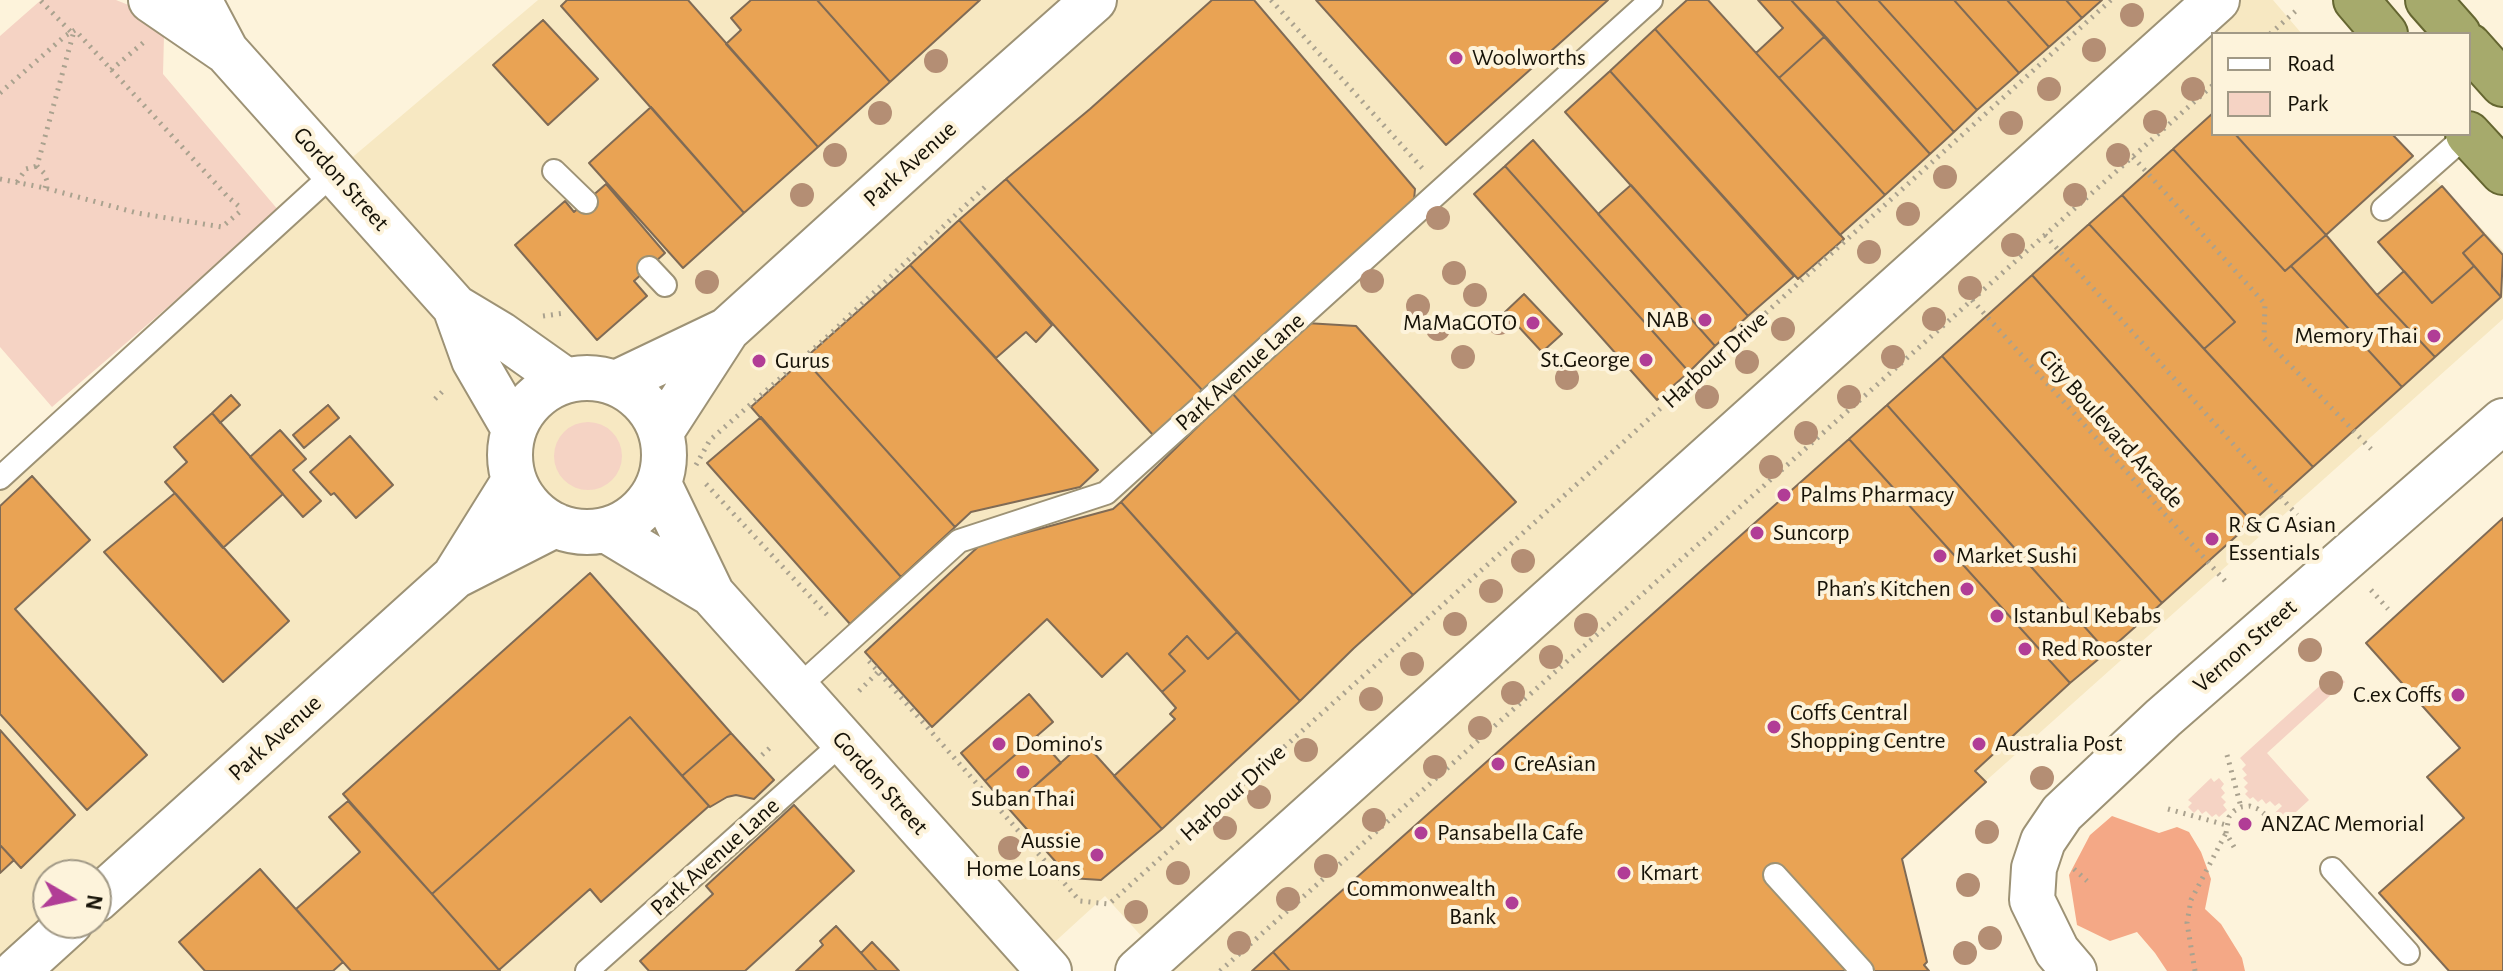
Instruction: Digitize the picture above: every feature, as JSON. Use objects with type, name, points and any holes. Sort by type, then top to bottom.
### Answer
[{"type":"highway","points":[[2356,0],[2383,32]]},
{"type":"highway","points":[[2428,0],[2456,32]]},
{"type":"highway","points":[[2471,48],[2503,84]]},
{"type":"highway","points":[[2470,136],[2503,172]]},
{"type":"street","name":"Gordon Street","points":[[151,0],[226,51],[455,307],[565,380]]},
{"type":"street","name":"Gordon Street","points":[[199,0],[226,51]]},
{"type":"street","name":"Park Avenue","points":[[661,432],[727,330],[1094,0]]},
{"type":"street","points":[[1138,971],[2217,0]]},
{"type":"street","name":"Gordon Street","points":[[455,307],[474,360],[514,429]]},
{"type":"street","name":"Park Avenue","points":[[616,383],[727,330]]},
{"type":"street","points":[[600,378],[616,383],[636,394],[651,411],[661,432],[664,449],[659,484],[646,505],[629,521],[606,530],[589,533],[555,525],[537,514],[523,499],[514,481],[510,446],[514,429],[526,408],[543,391],[565,380],[600,378]]},
{"type":"street","name":"Vernon Street","points":[[2074,971],[2057,951],[2032,900],[2034,868],[2043,841],[2062,813],[2163,718],[2503,421]]},
{"type":"street","name":"Park Avenue","points":[[455,576],[514,481]]},
{"type":"street","name":"Gordon Street","points":[[659,484],[712,594],[1049,971]]},
{"type":"street","name":"Park Avenue","points":[[112,886],[455,576],[555,525]]},
{"type":"street","name":"Gordon Street","points":[[606,530],[712,594]]},
{"type":"street","points":[[17,971],[52,939]]},
{"type":"lane","name":"Park Avenue Lane","points":[[796,689],[959,541],[1106,493],[1651,0]]},
{"type":"lane","points":[[2383,209],[2466,136]]},
{"type":"lane","points":[[554,171],[586,202]]},
{"type":"lane","points":[[0,478],[335,172]]},
{"type":"lane","points":[[649,268],[665,285]]},
{"type":"lane","name":"Park Avenue Lane","points":[[587,971],[843,742]]},
{"type":"lane","points":[[2332,869],[2408,953]]},
{"type":"lane","points":[[1775,875],[1862,971]]},
{"type":"path","points":[[1271,0],[1442,189]]},
{"type":"path","name":"Harbour Drive","points":[[987,185],[828,336],[710,440],[695,463],[707,485],[850,639],[1080,901],[1109,904],[2111,0]]},
{"type":"path","points":[[41,1],[73,31],[228,197],[242,209],[253,210]]},
{"type":"path","points":[[2272,32],[2299,8]]},
{"type":"path","points":[[0,93],[73,31]]},
{"type":"path","points":[[37,166],[73,31]]},
{"type":"path","points":[[1220,971],[2211,87]]},
{"type":"path","points":[[2133,157],[2265,304],[2264,338],[2371,449]]},
{"type":"path","points":[[17,182],[26,169],[37,166]]},
{"type":"path","points":[[37,166],[47,181],[45,188]]},
{"type":"path","points":[[0,179],[137,213],[222,227],[242,209]]},
{"type":"path","points":[[2045,235],[2297,515]]},
{"type":"path","name":"City Boulevard Arcade","points":[[1972,300],[2225,581]]},
{"type":"path","points":[[2370,589],[2388,609]]},
{"type":"path","points":[[859,691],[878,672]]},
{"type":"path","points":[[762,755],[773,745]]},
{"type":"path","points":[[2227,755],[2241,807]]},
{"type":"path","points":[[2195,971],[2187,923],[2191,900],[2226,833],[2229,817],[2241,807],[2258,809],[2267,816]]},
{"type":"path","points":[[2168,809],[2226,825]]},
{"type":"path","points":[[2226,833],[2234,847]]},
{"type":"shaded area","points":[[538,0],[2273,0],[2300,32],[2211,32],[2211,136],[2394,136],[2503,251],[2503,319],[1773,971],[1173,971],[1105,896],[1023,971],[0,971],[0,487],[335,172]]},
{"type":"shaded area","points":[[2112,816],[2159,833],[2177,827],[2189,832],[2211,879],[2205,909],[2221,924],[2242,958],[2245,971],[2167,971],[2137,932],[2110,941],[2077,925],[2069,875],[2090,835]]},
{"type":"green space","points":[[41,0],[116,0],[131,6],[164,36],[163,74],[279,211],[52,407],[0,347],[0,36]]},
{"type":"green space","points":[[588,422],[612,432],[622,456],[612,480],[588,490],[564,480],[554,456],[564,432]]},
{"type":"green space","points":[[2335,672],[2345,682],[2267,753],[2309,800],[2271,835],[2262,825],[2282,806],[2279,803],[2275,806],[2270,801],[2266,804],[2262,799],[2258,802],[2245,794],[2248,791],[2244,787],[2248,783],[2243,778],[2247,775],[2242,769],[2246,765],[2240,758]]},
{"type":"green space","points":[[2211,778],[2214,782],[2219,778],[2224,784],[2221,788],[2225,793],[2221,797],[2226,802],[2223,805],[2227,810],[2219,817],[2216,814],[2212,817],[2206,811],[2202,814],[2198,809],[2194,813],[2188,807],[2192,803],[2188,800]]},
{"type":"building","points":[[567,0],[688,0],[818,147],[744,213],[561,6]]},
{"type":"building","points":[[751,0],[817,0],[890,82],[818,147],[726,44],[741,30],[731,18]]},
{"type":"building","points":[[817,0],[980,0],[890,82]]},
{"type":"building","points":[[1212,0],[1254,0],[1415,189],[1414,200],[1203,391],[1006,179]]},
{"type":"building","name":"Woolworths","points":[[1316,0],[1608,0],[1446,145]]},
{"type":"building","points":[[1687,0],[1708,0],[1885,195],[1840,235],[1655,29]]},
{"type":"building","points":[[1758,0],[1791,0],[1825,36],[1779,78],[1756,53],[1783,28]]},
{"type":"building","points":[[1791,0],[1836,0],[1954,132],[1930,154]]},
{"type":"building","points":[[1836,0],[1878,0],[1977,110],[1954,132]]},
{"type":"building","points":[[1878,0],[1954,0],[2019,73],[1977,110]]},
{"type":"building","points":[[1954,0],[2007,0],[2049,47],[2019,73]]},
{"type":"building","points":[[2007,0],[2066,0],[2082,18],[2049,47]]},
{"type":"building","points":[[2066,0],[2102,0],[2082,18]]},
{"type":"building","points":[[543,20],[598,79],[548,125],[493,65]]},
{"type":"building","points":[[1655,29],[1844,239],[1798,279],[1610,71]]},
{"type":"building","points":[[1825,36],[1930,154],[1885,195],[1779,78]]},
{"type":"building","points":[[1610,71],[1794,276],[1748,316],[1565,112]]},
{"type":"building","points":[[651,107],[744,213],[683,268],[589,163]]},
{"type":"building","points":[[2211,115],[2211,136],[2237,136],[2326,235],[2285,271],[2173,149]]},
{"type":"building","points":[[2237,136],[2394,136],[2413,156],[2326,235]]},
{"type":"building","points":[[1533,140],[1715,346],[1689,372],[1505,166]]},
{"type":"building","points":[[2173,149],[2285,271],[2291,266],[2402,387],[2313,467],[2204,349],[2235,322],[2122,195]]},
{"type":"building","points":[[1505,166],[1689,372],[1657,400],[1474,194]]},
{"type":"building","points":[[1006,179],[1203,391],[1153,435],[959,220]]},
{"type":"building","points":[[606,184],[665,253],[634,281],[647,296],[597,340],[515,245],[565,201],[574,212]]},
{"type":"building","points":[[1631,185],[1748,316],[1715,346],[1598,214]]},
{"type":"building","points":[[2442,186],[2484,234],[2463,253],[2474,266],[2432,303],[2378,242]]},
{"type":"building","points":[[2122,195],[2235,322],[2204,349],[2089,224]]},
{"type":"building","points":[[959,220],[1052,325],[1036,342],[1026,332],[996,358],[910,265]]},
{"type":"building","points":[[2089,224],[2313,467],[2252,522],[2032,275]]},
{"type":"building","points":[[2484,234],[2503,255],[2501,297],[2463,253]]},
{"type":"building","points":[[2326,235],[2435,357],[2402,387],[2291,266]]},
{"type":"building","points":[[910,265],[1098,470],[1080,487],[971,512],[955,527],[804,359]]},
{"type":"building","points":[[2474,266],[2501,297],[2435,357],[2377,295],[2404,271],[2432,303]]},
{"type":"building","points":[[2032,275],[2252,522],[2162,603],[1942,356]]},
{"type":"building","name":"MaMaGOTO","points":[[1524,294],[1562,334],[1542,352],[1505,312]]},
{"type":"building","points":[[1306,323],[1356,326],[1516,502],[1413,595],[1232,393]]},
{"type":"building","points":[[1942,356],[2162,603],[2107,652],[1887,405]]},
{"type":"building","points":[[804,359],[955,527],[901,577],[751,407]]},
{"type":"building","points":[[1232,393],[1413,595],[1300,701],[1121,502]]},
{"type":"building","points":[[231,395],[240,405],[220,423],[212,413]]},
{"type":"building","points":[[328,405],[339,418],[304,448],[293,435]]},
{"type":"building","points":[[1887,405],[2107,652],[2070,683],[1849,439]]},
{"type":"building","points":[[212,413],[283,494],[223,548],[165,482],[187,462],[174,447]]},
{"type":"building","points":[[761,417],[901,577],[850,624],[707,463]]},
{"type":"building","points":[[280,430],[306,459],[293,470],[321,501],[303,517],[250,457]]},
{"type":"building","points":[[350,436],[393,485],[356,518],[310,472]]},
{"type":"building","name":"Coffs Central Shopping Centre","points":[[1849,439],[2070,683],[1975,771],[1986,782],[1902,859],[1927,962],[1924,965],[1929,971],[1290,971],[1273,952]]},
{"type":"building","points":[[32,476],[90,540],[15,609],[147,755],[87,810],[0,714],[0,506]]},
{"type":"building","points":[[175,493],[289,621],[223,682],[104,552]]},
{"type":"building","points":[[1121,502],[1237,632],[1208,659],[1187,636],[1169,654],[1185,671],[1162,692],[1127,653],[1102,677],[1047,619],[932,727],[865,652],[980,545],[1113,509]]},
{"type":"building","name":"C.ex Coffs","points":[[2503,518],[2503,971],[2449,971],[2379,893],[2464,818],[2427,777],[2460,748],[2366,643]]},
{"type":"building","points":[[590,573],[731,733],[682,776],[630,717],[432,894],[343,794]]},
{"type":"building","points":[[1237,632],[1300,701],[1162,829],[1114,776],[1175,719],[1170,714],[1176,708],[1162,692],[1185,671],[1169,654],[1187,636],[1208,659]]},
{"type":"building","name":"Domino's","points":[[1029,694],[1053,722],[985,781],[961,753]]},
{"type":"building","points":[[630,717],[709,806],[601,902],[590,889],[499,970],[432,894]]},
{"type":"building","points":[[0,730],[75,815],[21,868],[0,845]]},
{"type":"building","points":[[731,733],[774,780],[754,799],[736,795],[710,807],[682,776]]},
{"type":"building","name":"Suban Thai","points":[[1037,736],[1061,763],[1009,809],[985,781]]},
{"type":"building","points":[[1084,742],[1162,829],[1101,880],[1070,878],[1009,809]]},
{"type":"building","points":[[348,801],[500,971],[351,971],[296,909],[360,852],[329,817]]},
{"type":"building","points":[[794,805],[854,871],[745,971],[649,971],[640,961],[713,894],[706,886]]},
{"type":"building","points":[[0,845],[14,860],[0,873]]},
{"type":"building","points":[[260,869],[343,962],[333,971],[205,971],[179,942]]},
{"type":"building","points":[[836,926],[877,971],[796,971],[823,945],[820,941]]},
{"type":"building","points":[[872,942],[899,971],[877,971],[861,953]]},
{"type":"building","points":[[1273,952],[1290,971],[1252,971]]},
{"type":"place","name":"Woolworths","points":[[1456,58]]},
{"type":"place","name":"NAB","points":[[1705,320]]},
{"type":"place","name":"MaMaGOTO","points":[[1533,323]]},
{"type":"place","name":"Memory Thai","points":[[2434,336]]},
{"type":"place","name":"St.George","points":[[1646,360]]},
{"type":"place","name":"Gurus","points":[[759,361]]},
{"type":"place","name":"Palms Pharmacy","points":[[1784,495]]},
{"type":"place","name":"Suncorp","points":[[1757,533]]},
{"type":"place","name":"R & G Asian Essentials","points":[[2212,539]]},
{"type":"place","name":"Market Sushi","points":[[1940,556]]},
{"type":"place","name":"Phan’s Kitchen","points":[[1967,589]]},
{"type":"place","name":"Istanbul Kebabs","points":[[1997,616]]},
{"type":"place","name":"Red Rooster","points":[[2025,649]]},
{"type":"place","name":"C.ex Coffs","points":[[2458,695]]},
{"type":"place","name":"Coffs Central Shopping Centre","points":[[1774,727]]},
{"type":"place","name":"Domino's","points":[[999,744]]},
{"type":"place","name":"Australia Post","points":[[1979,744]]},
{"type":"place","name":"CreAsian","points":[[1498,764]]},
{"type":"place","name":"Suban Thai","points":[[1023,772]]},
{"type":"place","name":"ANZAC Memorial","points":[[2245,824]]},
{"type":"place","name":"Pansabella Cafe","points":[[1421,833]]},
{"type":"place","name":"Aussie Home Loans","points":[[1097,855]]},
{"type":"place","name":"Kmart","points":[[1624,873]]},
{"type":"place","name":"Commonwealth Bank","points":[[1512,903]]}]
